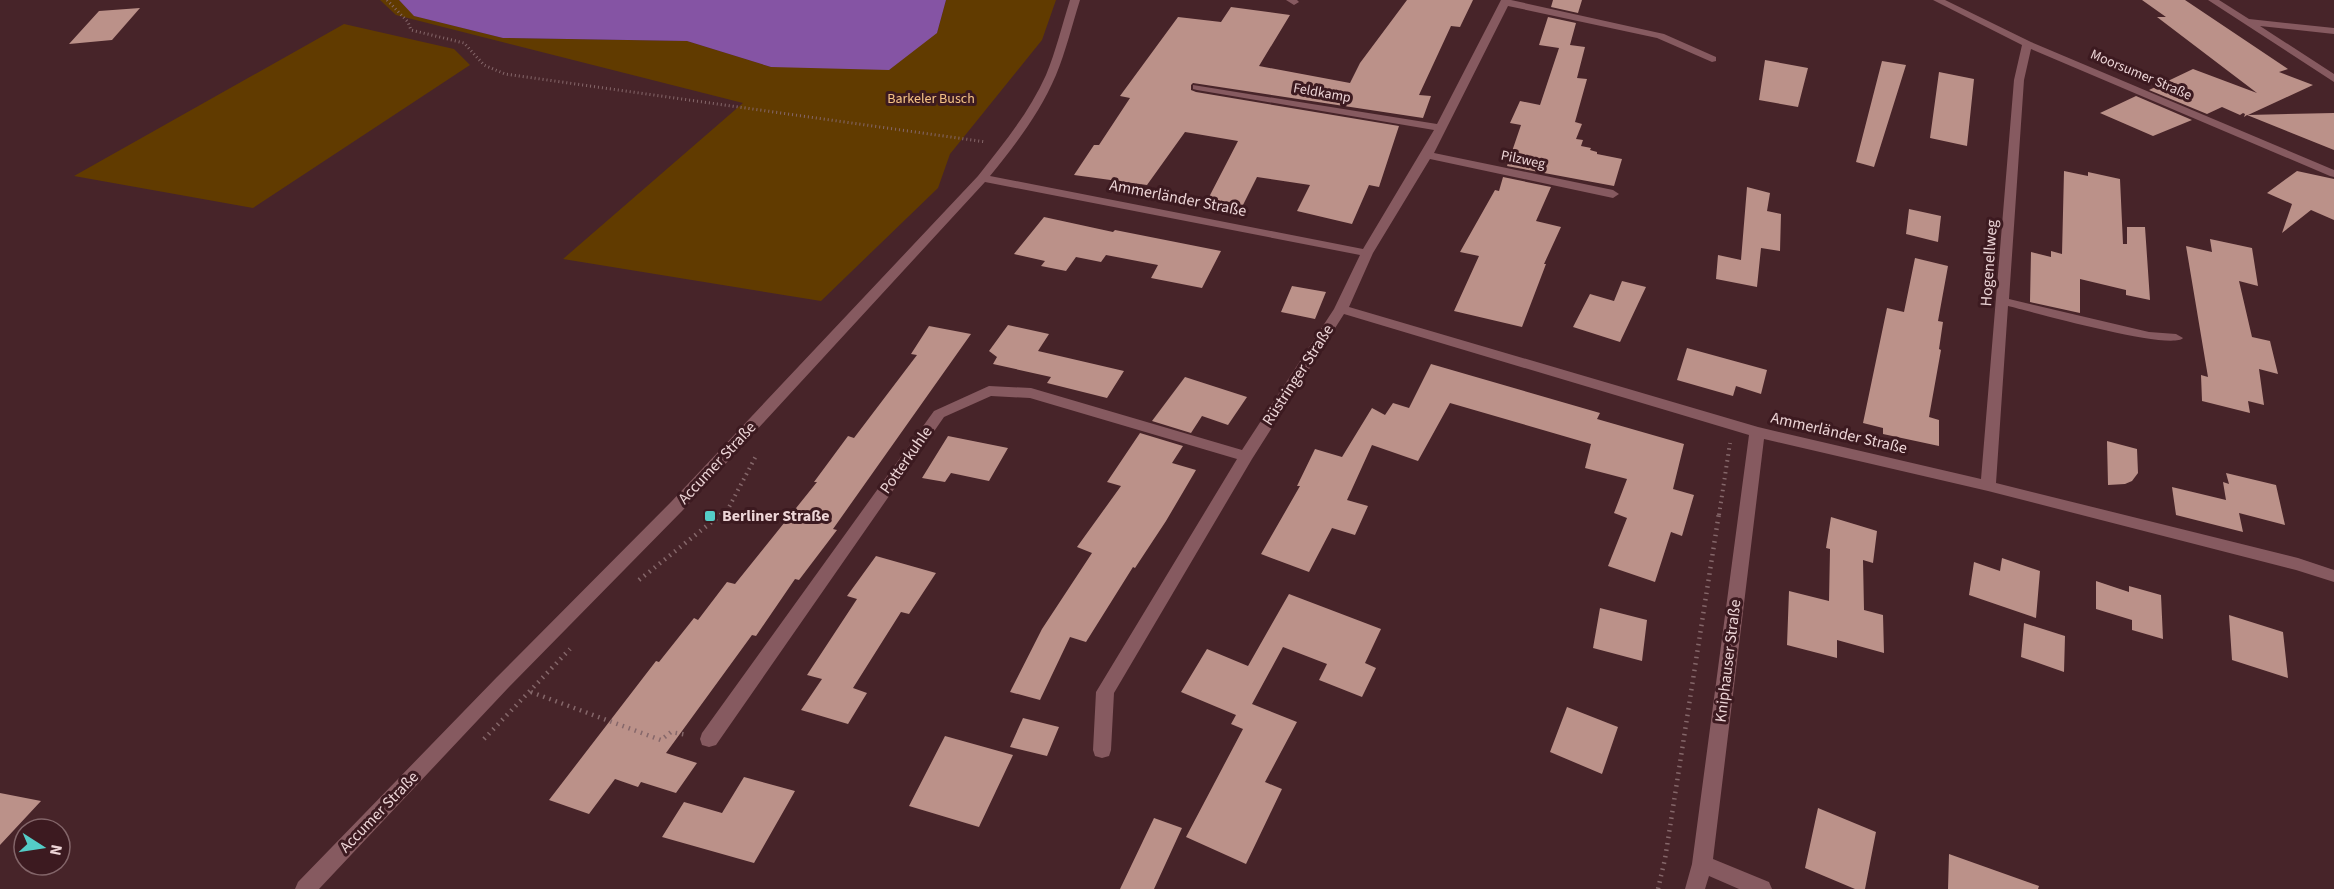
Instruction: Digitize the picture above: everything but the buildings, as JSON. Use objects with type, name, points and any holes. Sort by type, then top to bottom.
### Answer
[{"type":"street","name":"Accumer Straße","points":[[305,889],[677,506],[982,178],[1009,145],[1033,109],[1052,73],[1075,0]]},
{"type":"street","name":"Moorsumer Straße","points":[[1938,0],[2027,44],[2334,174]]},
{"type":"street","points":[[2213,0],[2334,79]]},
{"type":"street","points":[[1505,1],[1660,36],[1712,59]]},
{"type":"street","name":"Rüstringer Straße","points":[[1102,750],[1105,692],[1246,456],[1341,309],[1367,253],[1427,155],[1505,1]]},
{"type":"street","points":[[2246,21],[2334,31]]},
{"type":"street","name":"Hogenellweg","points":[[1988,486],[2019,80],[2027,44]]},
{"type":"street","name":"Feldkamp","points":[[1197,87],[1441,128]]},
{"type":"street","name":"Pilzweg","points":[[1427,155],[1613,194]]},
{"type":"street","name":"Ammerländer Straße","points":[[982,178],[1367,253]]},
{"type":"street","points":[[2002,301],[2149,336],[2176,338]]},
{"type":"street","name":"Ammerländer Straße","points":[[1341,309],[1757,432],[1988,486],[2286,561],[2334,576]]},
{"type":"street","name":"Potterkuhle","points":[[709,740],[939,414],[989,391],[1031,393],[1246,456]]},
{"type":"street","name":"Kniphauser Straße","points":[[1695,889],[1702,864],[1757,432]]},
{"type":"street","points":[[1702,864],[1762,889]]},
{"type":"path","points":[[387,0],[408,22],[411,30],[464,43],[484,65],[506,74],[1009,145]]},
{"type":"path","points":[[1658,889],[1665,859],[1732,432]]},
{"type":"path","points":[[531,692],[661,740],[671,732],[709,740]]},
{"type":"green space","name":"Barkeler Busch","points":[[380,0],[399,0],[415,16],[503,38],[687,41],[771,67],[937,33],[946,0],[1056,0],[1042,40],[950,154],[938,188],[821,301],[563,259],[743,103],[396,15]]},
{"type":"green space","points":[[344,24],[454,49],[470,65],[253,208],[74,176]]},
{"type":"shaded area","points":[[399,0],[946,0],[937,33],[889,70],[771,67],[687,41],[503,38],[414,16]]},
{"type":"place","name":"Berliner Straße","points":[[710,516]]}]
